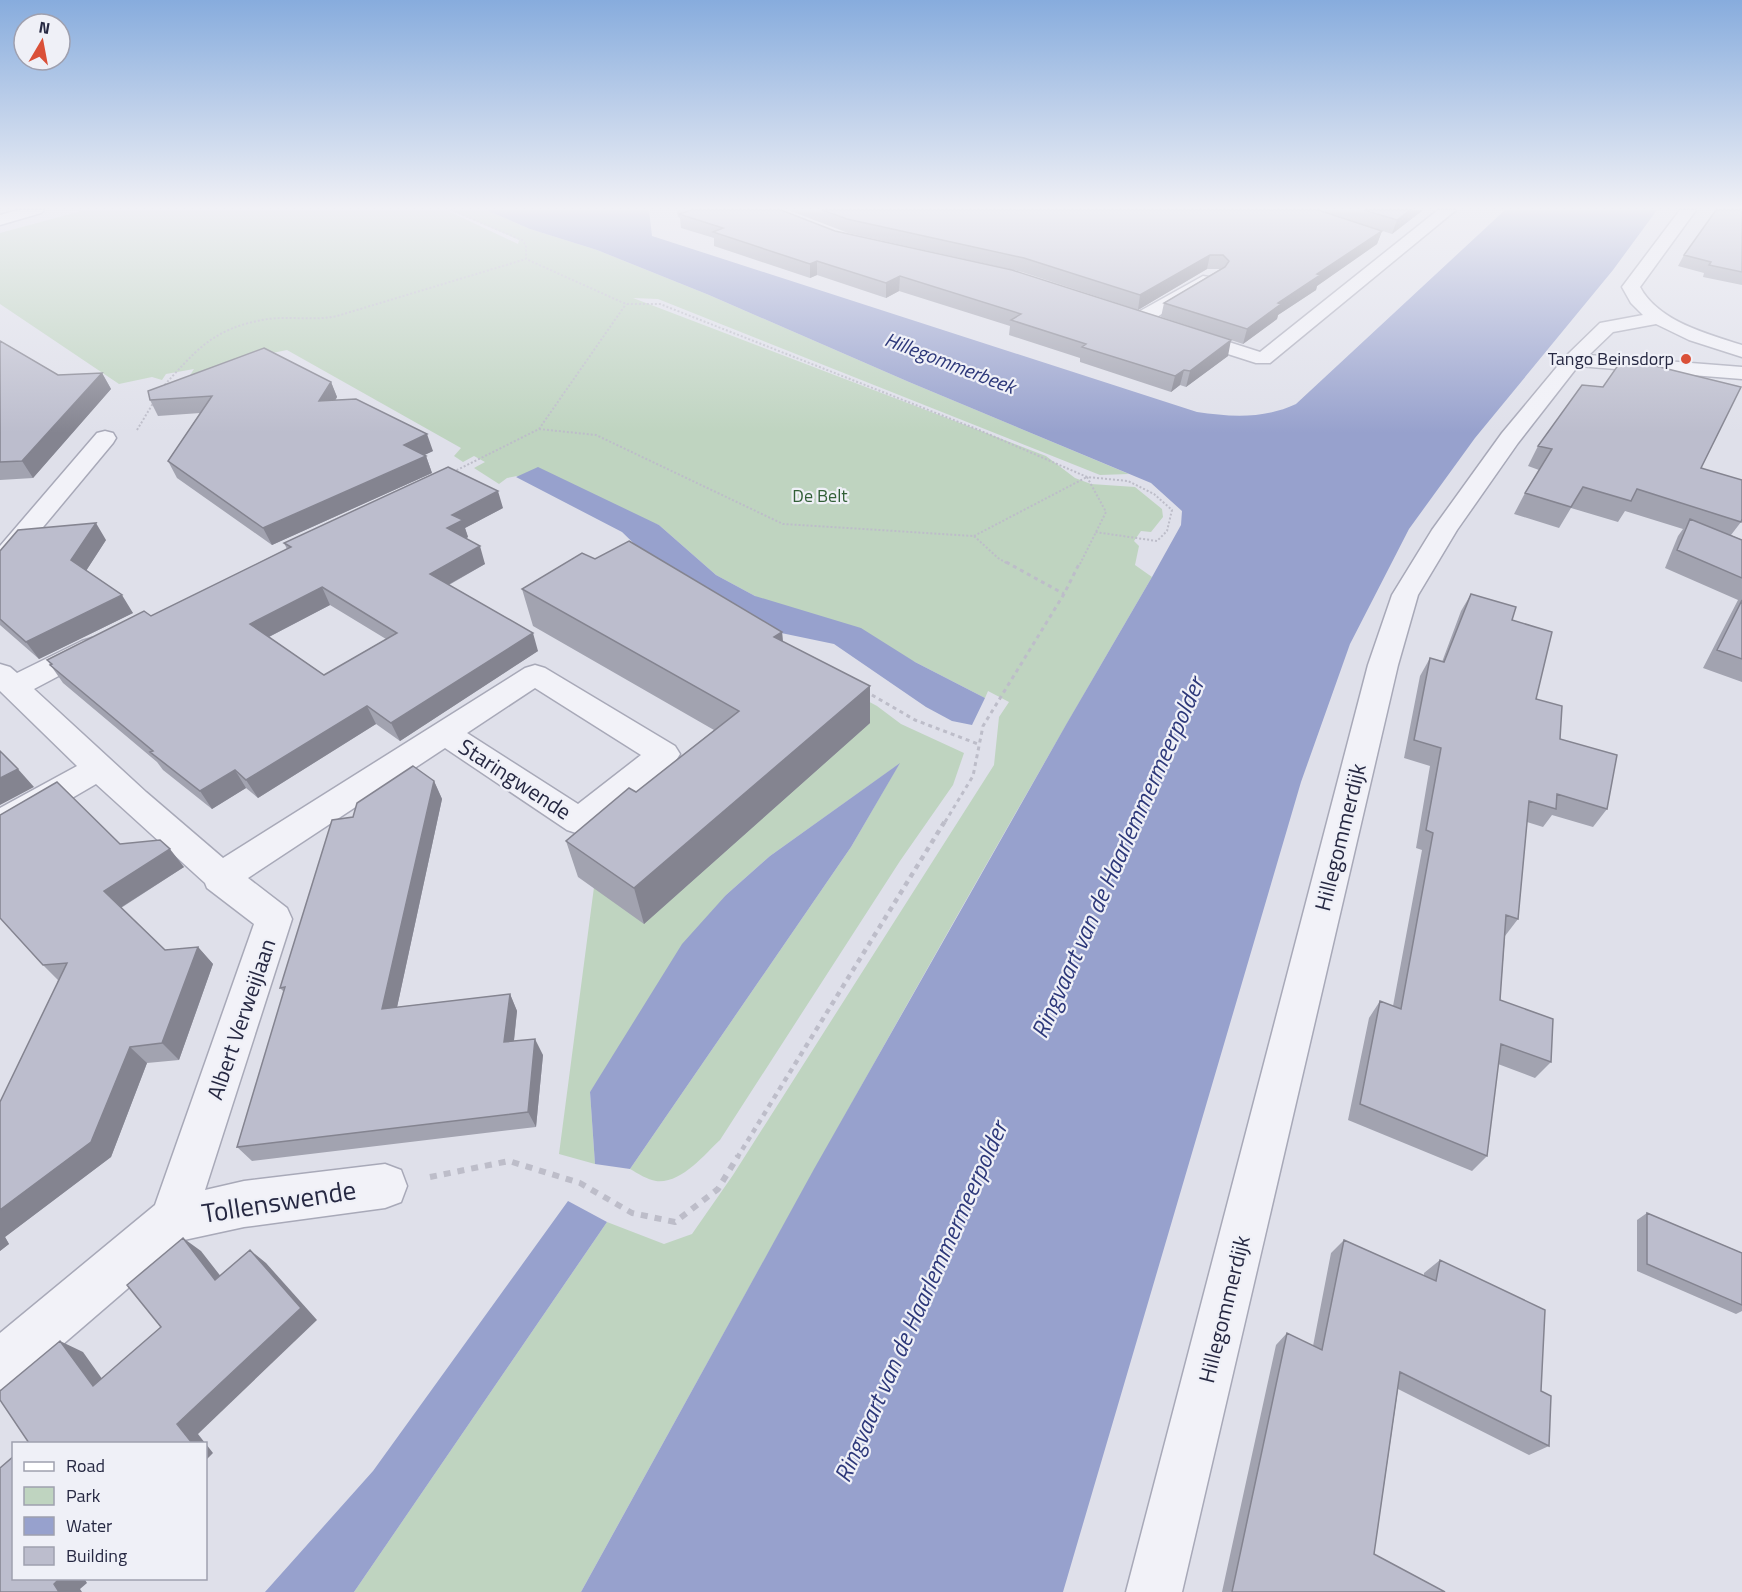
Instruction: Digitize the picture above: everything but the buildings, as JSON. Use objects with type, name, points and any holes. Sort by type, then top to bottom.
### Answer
[{"type":"street","points":[[1140,319],[1198,284]]},
{"type":"street","points":[[1119,312],[1263,359],[1354,284]]},
{"type":"street","points":[[1633,284],[1631,287],[1638,301],[1658,318],[1742,351]]},
{"type":"street","name":"Hillegommerdijk","points":[[1154,1592],[1377,687],[1405,594],[1444,530],[1497,456],[1573,360],[1607,327],[1658,318]]},
{"type":"street","points":[[1573,360],[1742,372]]},
{"type":"street","points":[[0,562],[105,438]]},
{"type":"street","points":[[7,680],[109,639]]},
{"type":"street","name":"Staringwende","points":[[220,878],[535,675],[664,754],[579,820],[446,734]]},
{"type":"street","name":"Albert Verweijlaan","points":[[7,680],[97,769],[220,878],[274,919],[173,1220]]},
{"type":"street","points":[[0,824],[97,769]]},
{"type":"street","name":"Tollenswende","points":[[173,1220],[244,1204],[385,1186]]},
{"type":"street","points":[[0,1365],[173,1220]]},
{"type":"path","points":[[132,437],[143,423],[162,386],[204,343],[226,330],[269,319],[323,319],[447,284]]},
{"type":"path","points":[[582,284],[626,304],[660,304],[979,430],[1087,477],[1128,481],[1154,494],[1172,510],[1167,531],[1157,541],[1095,532]]},
{"type":"path","points":[[452,473],[538,429],[626,304]]},
{"type":"path","points":[[538,429],[596,435],[783,524],[974,536],[1087,477]]},
{"type":"path","points":[[385,1186],[509,1161],[580,1183],[632,1213],[675,1222],[718,1189],[973,776],[983,726],[1064,594],[1106,512],[1087,477]]},
{"type":"path","points":[[974,536],[998,558],[1064,594]]},
{"type":"path","points":[[859,687],[915,720],[978,744]]},
{"type":"green space","name":"De Belt","points":[[0,284],[682,284],[1129,474],[1100,475],[658,299],[633,298],[1046,456],[1075,478],[1091,484],[1135,487],[1162,509],[1163,517],[1151,532],[1141,531],[1134,541],[1139,546],[1135,565],[1152,577],[792,1210],[581,1592],[354,1592],[607,1222],[664,1244],[692,1234],[733,1175],[994,765],[999,717],[1009,702],[988,691],[985,698],[915,662],[773,610],[755,596],[716,575],[659,525],[517,476],[507,478],[499,484],[474,468],[485,462],[474,456],[463,462],[454,456],[461,448],[287,350],[233,361],[190,375],[194,369],[166,374],[162,380],[152,377],[119,384],[0,304]]},
{"type":"green space","points":[[817,674],[877,706],[901,724],[964,753],[953,785],[900,861],[720,1140],[699,1160],[683,1173],[665,1181],[650,1179],[630,1169],[851,847],[899,764],[770,856],[726,895],[590,1092],[595,1164],[559,1154],[599,849]]},
{"type":"water","points":[[682,284],[802,284],[1197,412],[1247,416],[1272,412],[1296,404],[1425,284],[1601,284],[1475,438],[1409,529],[1350,644],[1301,782],[1063,1592],[581,1592],[814,1169],[1181,525],[1182,511],[1151,483]]},
{"type":"water","points":[[538,467],[659,525],[716,575],[755,596],[861,628],[915,662],[985,698],[972,725],[952,721],[926,707],[834,644],[753,627],[679,587],[622,532],[516,477]]},
{"type":"water","points":[[900,763],[851,847],[630,1169],[595,1164],[590,1092],[682,944],[726,895],[770,856]]},
{"type":"water","points":[[568,1201],[607,1222],[354,1592],[265,1592],[373,1471]]},
{"type":"place","name":"Tango Beinsdorp","points":[[1686,359]]},
{"type":"water label","name":"Hillegommerbeek","points":[[950,363]]},
{"type":"water label","name":"Ringvaart van de Haarlemmermeerpolder","points":[[1118,858]]},
{"type":"water label","name":"Ringvaart van de Haarlemmermeerpolder","points":[[921,1302]]}]
